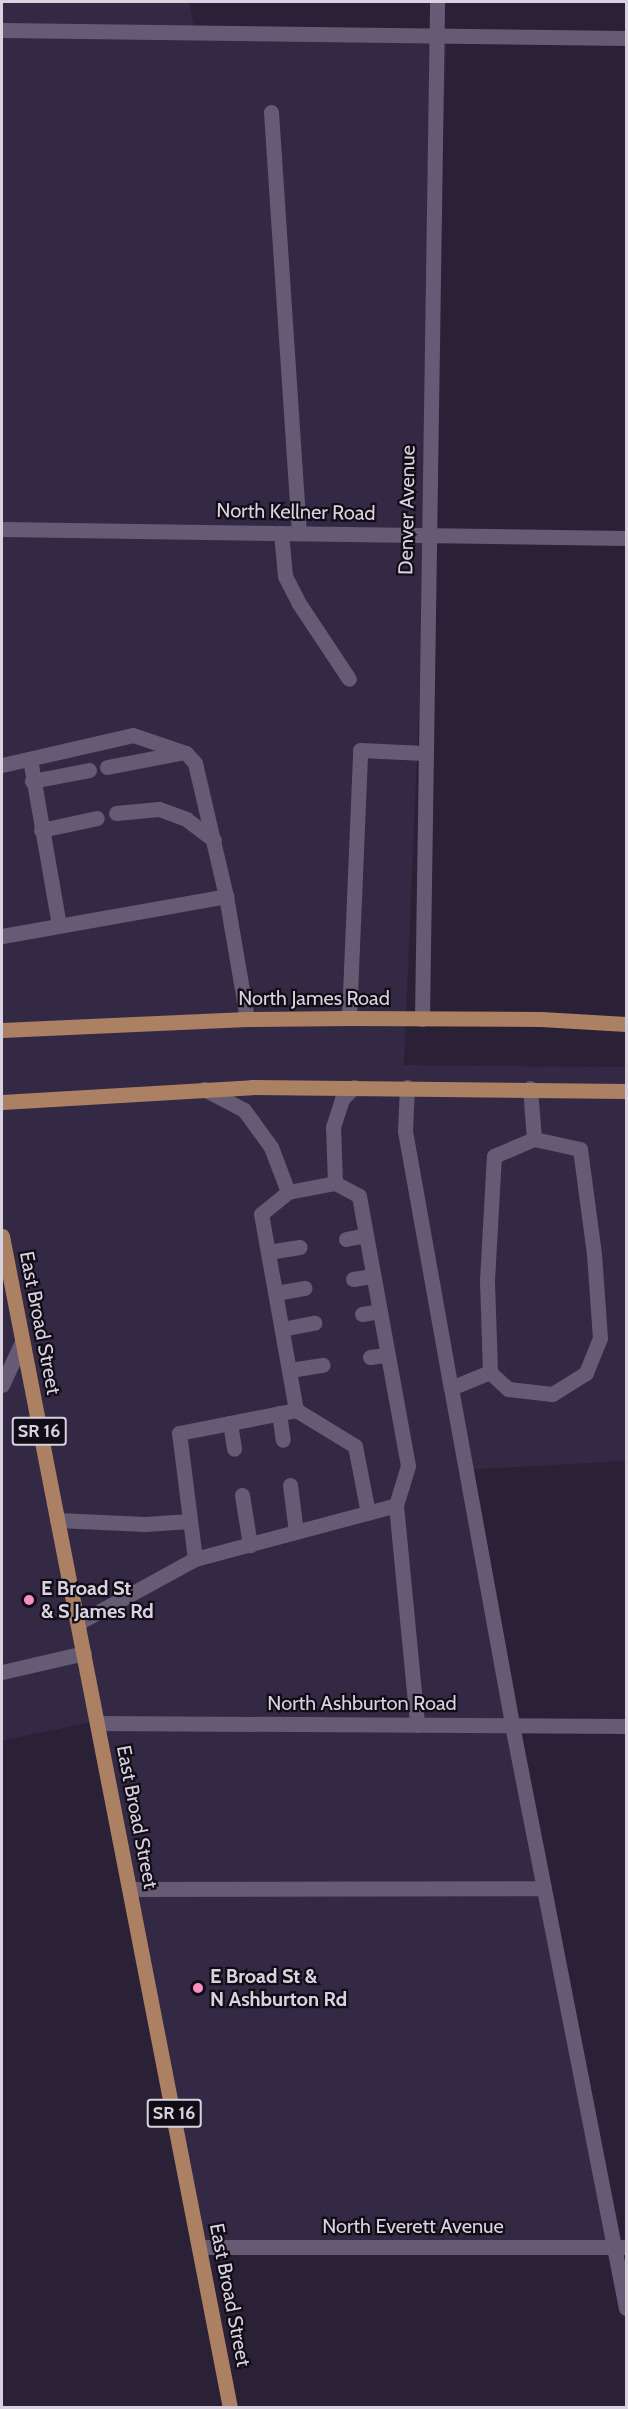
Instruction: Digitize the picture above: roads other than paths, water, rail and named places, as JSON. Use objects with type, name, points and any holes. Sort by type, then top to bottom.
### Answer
[{"type":"main road","name":"North James Road","points":[[2,1030],[247,1019],[541,1019],[627,1023]]},
{"type":"main road","points":[[2,1102],[252,1086],[627,1091]]},
{"type":"main road","name":"East Broad Street","points":[[2,1236],[230,2408]]},
{"type":"street","name":"Denver Avenue","points":[[422,1019],[424,753],[437,2]]},
{"type":"street","points":[[2,30],[627,38]]},
{"type":"street","points":[[271,112],[299,533]]},
{"type":"street","name":"North Kellner Road","points":[[2,530],[627,537]]},
{"type":"street","points":[[281,533],[285,576],[298,602],[349,679]]},
{"type":"street","points":[[2,765],[133,735],[186,753],[195,763],[214,840],[247,1019]]},
{"type":"street","points":[[349,1018],[360,750],[424,753]]},
{"type":"street","points":[[108,767],[186,753]]},
{"type":"street","points":[[30,759],[59,926]]},
{"type":"street","points":[[32,781],[89,770]]},
{"type":"street","points":[[116,813],[159,809],[186,819],[214,840]]},
{"type":"street","points":[[41,830],[97,818]]},
{"type":"street","points":[[2,936],[226,896]]},
{"type":"street","points":[[335,1183],[333,1127],[342,1100],[354,1087]]},
{"type":"street","points":[[407,1088],[405,1131],[451,1388],[544,1888],[621,2247],[627,2308]]},
{"type":"street","points":[[530,1088],[534,1139]]},
{"type":"street","points":[[204,1089],[244,1110],[271,1147],[288,1192]]},
{"type":"street","points":[[534,1139],[580,1149],[594,1254],[600,1338],[586,1373],[552,1394],[508,1389],[490,1372],[487,1280],[494,1156],[534,1139]]},
{"type":"street","points":[[297,1410],[261,1214],[288,1192],[335,1183],[359,1196],[408,1466],[396,1505],[417,1725]]},
{"type":"street","points":[[346,1239],[366,1235]]},
{"type":"street","points":[[268,1252],[300,1247]]},
{"type":"street","points":[[353,1280],[373,1276]]},
{"type":"street","points":[[276,1293],[305,1288]]},
{"type":"street","points":[[362,1314],[380,1311]]},
{"type":"street","points":[[282,1329],[314,1323]]},
{"type":"street","points":[[2,1385],[22,1342]]},
{"type":"street","points":[[370,1357],[387,1355]]},
{"type":"street","points":[[290,1370],[323,1365]]},
{"type":"street","points":[[451,1388],[490,1372]]},
{"type":"street","points":[[195,1559],[179,1433],[297,1410],[356,1446],[368,1513]]},
{"type":"street","points":[[279,1413],[283,1440]]},
{"type":"street","points":[[230,1423],[234,1449]]},
{"type":"street","points":[[290,1485],[296,1532]]},
{"type":"street","points":[[242,1495],[250,1545]]},
{"type":"street","points":[[78,1623],[195,1559],[396,1505]]},
{"type":"street","points":[[57,1520],[145,1524],[190,1521]]},
{"type":"street","points":[[2,1672],[84,1653]]},
{"type":"street","name":"North Ashburton Road","points":[[97,1723],[627,1726]]},
{"type":"street","points":[[130,1889],[544,1888]]},
{"type":"street","name":"North Everett Avenue","points":[[200,2247],[621,2247]]},
{"type":"place","name":"E Broad St & S James Rd","points":[[29,1600]]},
{"type":"place","name":"E Broad St & N Ashburton Rd","points":[[198,1988]]}]
